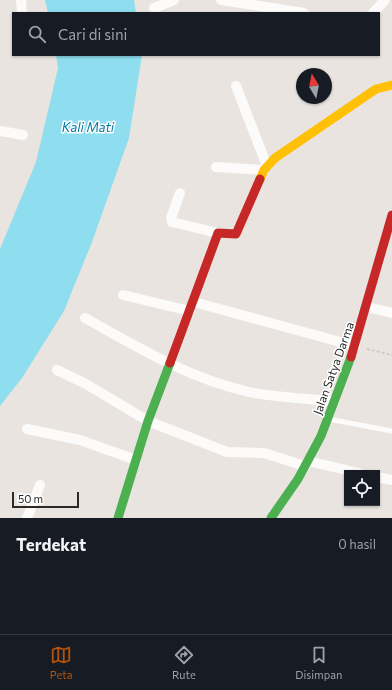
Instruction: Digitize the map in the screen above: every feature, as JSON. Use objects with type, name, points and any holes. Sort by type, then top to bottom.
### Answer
[{"type":"street","points":[[21,0],[22,12]]},
{"type":"street","points":[[153,7],[174,0]]},
{"type":"street","points":[[221,0],[298,12]]},
{"type":"street","points":[[374,12],[385,0]]},
{"type":"street","points":[[180,193],[171,218],[172,222],[218,233],[236,234],[266,168],[275,158],[376,88],[392,85]]},
{"type":"street","points":[[236,86],[266,168]]},
{"type":"street","points":[[0,131],[23,136]]},
{"type":"street","points":[[216,167],[266,168]]},
{"type":"street","name":"Jalan Satya Darma","points":[[271,518],[307,464],[327,419],[355,346],[392,215]]},
{"type":"street","points":[[118,518],[148,421],[192,307],[218,233]]},
{"type":"street","points":[[123,295],[192,307],[355,346]]},
{"type":"street","points":[[367,307],[392,313]]},
{"type":"street","points":[[85,318],[169,364],[206,380],[251,392],[334,401]]},
{"type":"street","points":[[57,370],[86,384],[148,421],[227,452],[264,453],[307,464],[344,470]]},
{"type":"street","points":[[27,429],[80,440],[136,460]]},
{"type":"street","points":[[380,478],[392,480]]},
{"type":"street","points":[[27,518],[40,485]]},
{"type":"lane","points":[[327,419],[392,431]]},
{"type":"path","points":[[355,346],[392,355]]},
{"type":"water","points":[[45,0],[134,0],[136,12],[48,12]]},
{"type":"water","name":"Kali Mati","points":[[56,56],[142,56],[129,138],[92,242],[64,311],[22,378],[0,406],[0,249],[36,162],[58,68]]},
{"type":"traffic: fast","points":[[271,518],[298,479],[321,436],[351,357]]},
{"type":"traffic: fast","points":[[118,518],[148,421],[170,363]]},
{"type":"traffic: slow","points":[[260,179],[264,170],[275,158],[376,89],[392,85]]},
{"type":"traffic: jam","points":[[170,363],[218,233],[236,234],[260,179]]},
{"type":"traffic: jam","points":[[351,357],[392,215]]}]
